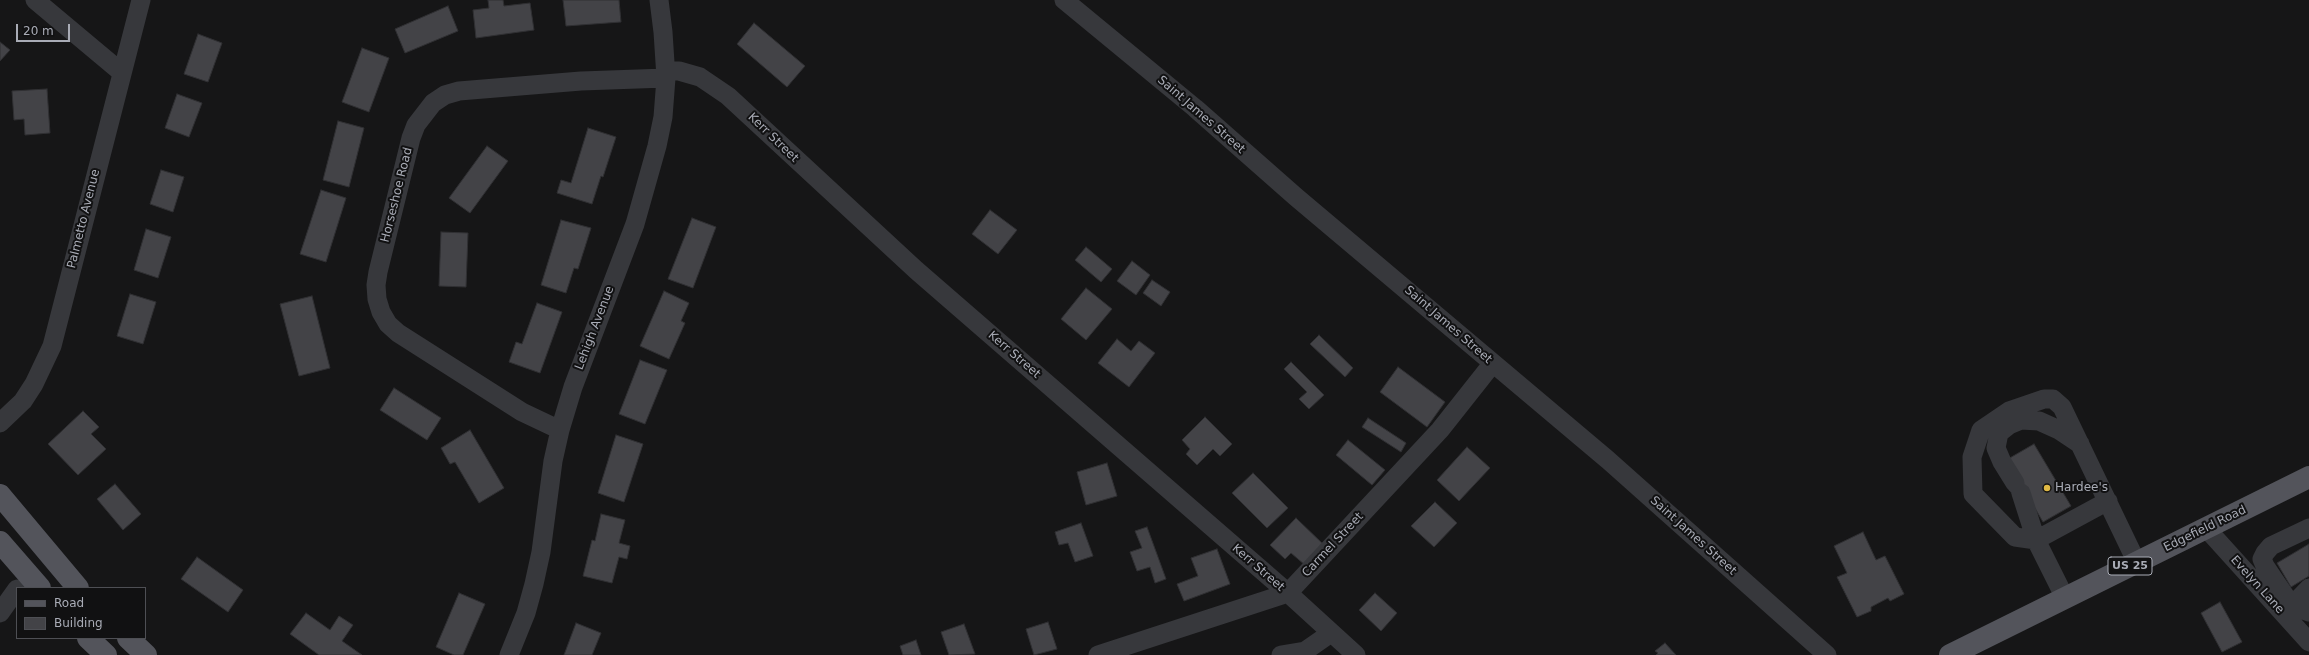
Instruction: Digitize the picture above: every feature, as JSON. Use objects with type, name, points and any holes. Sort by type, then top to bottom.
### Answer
[{"type":"main road","name":"Edgefield Road","points":[[1950,655],[2309,477]]},
{"type":"main road","points":[[0,495],[77,587]]},
{"type":"main road","points":[[0,542],[26,585]]},
{"type":"main road","points":[[89,639],[106,655]]},
{"type":"main road","points":[[129,639],[146,655]]},
{"type":"street","points":[[35,0],[121,72]]},
{"type":"street","name":"Palmetto Avenue","points":[[0,423],[23,401],[34,384],[52,346],[140,0]]},
{"type":"street","name":"Lehigh Avenue","points":[[509,655],[526,613],[534,584],[541,552],[552,469],[560,430],[575,380],[635,224],[657,146],[662,117],[666,74],[659,0]]},
{"type":"street","name":"Saint James Street","points":[[1064,0],[1194,108],[1608,460],[1826,655]]},
{"type":"street","name":"Kerr Street","points":[[666,74],[680,71],[700,77],[728,96],[916,270],[1288,593],[1356,655]]},
{"type":"street","name":"Horseshoe Road","points":[[560,430],[522,412],[398,333],[388,324],[381,312],[376,292],[378,272],[411,138],[416,125],[433,103],[445,95],[458,91],[666,74]]},
{"type":"street","name":"Carmel Street","points":[[1098,655],[1288,593],[1440,430],[1493,363]]},
{"type":"street","points":[[2108,502],[2036,540],[2015,537],[1973,494],[1972,457],[1981,430],[2009,412],[2044,399],[2053,399],[2062,407],[2080,444],[2137,562]]},
{"type":"street","points":[[2066,598],[2036,540],[2018,488],[2002,462],[1996,448],[1999,433],[2009,425],[2021,420],[2039,421],[2059,430],[2080,444]]},
{"type":"street","name":"Evelyn Lane","points":[[2206,528],[2295,611],[2309,642]]},
{"type":"street","points":[[2309,528],[2271,546],[2264,553],[2262,559],[2265,566],[2295,611],[2309,588]]},
{"type":"street","points":[[0,612],[16,595]]},
{"type":"street","points":[[1281,655],[1306,653],[1331,633]]},
{"type":"building","points":[[488,0],[503,0],[504,6],[530,3],[534,30],[476,38],[473,10],[489,8]]},
{"type":"building","points":[[563,0],[619,0],[621,22],[566,26]]},
{"type":"building","points":[[448,6],[458,31],[405,53],[395,29]]},
{"type":"building","points":[[754,23],[805,66],[787,87],[737,44]]},
{"type":"building","points":[[198,34],[222,43],[208,82],[184,74]]},
{"type":"building","points":[[0,42],[10,50],[0,61]]},
{"type":"building","points":[[362,48],[389,58],[369,112],[342,102]]},
{"type":"building","points":[[47,89],[50,133],[25,135],[24,119],[14,120],[12,91]]},
{"type":"building","points":[[177,94],[202,103],[189,137],[165,128]]},
{"type":"building","points":[[338,121],[364,128],[349,187],[323,180]]},
{"type":"building","points":[[588,128],[616,137],[603,177],[601,176],[592,204],[557,193],[561,180],[571,183]]},
{"type":"building","points":[[487,146],[508,161],[470,213],[449,198]]},
{"type":"building","points":[[161,170],[184,177],[173,212],[150,204]]},
{"type":"building","points":[[321,190],[346,198],[326,262],[300,254]]},
{"type":"building","points":[[990,210],[1017,230],[998,254],[972,234]]},
{"type":"building","points":[[692,218],[716,227],[693,288],[668,279]]},
{"type":"building","points":[[561,220],[591,228],[578,269],[574,268],[566,293],[541,285]]},
{"type":"building","points":[[146,229],[171,237],[158,278],[134,270]]},
{"type":"building","points":[[441,232],[468,233],[466,287],[439,286]]},
{"type":"building","points":[[1086,247],[1112,269],[1101,282],[1075,260]]},
{"type":"building","points":[[1132,261],[1150,275],[1136,295],[1117,281]]},
{"type":"building","points":[[1152,280],[1170,292],[1161,306],[1143,293]]},
{"type":"building","points":[[1086,288],[1112,309],[1086,340],[1061,319]]},
{"type":"building","points":[[664,291],[689,303],[681,321],[685,323],[669,359],[640,346]]},
{"type":"building","points":[[130,294],[156,302],[143,344],[117,336]]},
{"type":"building","points":[[312,296],[330,368],[299,376],[280,304]]},
{"type":"building","points":[[537,303],[562,312],[540,373],[509,362],[516,342],[522,344]]},
{"type":"building","points":[[1319,335],[1353,368],[1345,377],[1310,344]]},
{"type":"building","points":[[1117,339],[1131,351],[1139,341],[1155,353],[1129,387],[1098,363]]},
{"type":"building","points":[[640,360],[667,370],[645,424],[619,414]]},
{"type":"building","points":[[1291,362],[1324,395],[1309,409],[1299,399],[1307,392],[1284,369]]},
{"type":"building","points":[[1398,367],[1445,402],[1427,427],[1380,392]]},
{"type":"building","points":[[394,388],[441,418],[427,440],[380,410]]},
{"type":"building","points":[[83,411],[99,427],[91,434],[106,449],[78,475],[48,444]]},
{"type":"building","points":[[1205,417],[1232,444],[1220,456],[1213,449],[1197,465],[1186,454],[1190,449],[1182,440]]},
{"type":"building","points":[[1368,418],[1406,443],[1401,452],[1362,427]]},
{"type":"building","points":[[470,430],[504,488],[479,503],[455,462],[450,464],[441,448]]},
{"type":"building","points":[[616,435],[643,444],[624,502],[598,493]]},
{"type":"building","points":[[1348,440],[1385,470],[1372,485],[1336,455]]},
{"type":"building","points":[[2034,444],[2071,506],[2043,522],[2025,491],[2014,497],[2008,487],[2008,459]]},
{"type":"building","points":[[1467,447],[1490,468],[1459,501],[1437,480]]},
{"type":"building","points":[[1107,463],[1117,496],[1086,505],[1077,472]]},
{"type":"building","points":[[1253,473],[1288,508],[1267,528],[1232,493]]},
{"type":"building","points":[[115,484],[141,514],[123,530],[97,499]]},
{"type":"building","points":[[1435,502],[1457,523],[1434,547],[1411,526]]},
{"type":"building","points":[[601,514],[625,520],[619,543],[630,546],[627,559],[619,557],[612,583],[583,576],[592,540],[595,541]]},
{"type":"building","points":[[1296,518],[1324,545],[1305,565],[1291,553],[1285,559],[1270,545]]},
{"type":"building","points":[[1081,523],[1093,556],[1075,562],[1068,543],[1059,545],[1055,532]]},
{"type":"building","points":[[1147,527],[1166,579],[1155,583],[1150,567],[1137,571],[1130,552],[1142,548],[1135,531]]},
{"type":"building","points":[[1863,532],[1876,560],[1885,556],[1904,594],[1890,601],[1888,598],[1871,607],[1871,611],[1857,617],[1837,577],[1847,573],[1834,546]]},
{"type":"building","points":[[2309,544],[2309,576],[2291,587],[2277,563]]},
{"type":"building","points":[[1217,549],[1230,584],[1184,601],[1177,584],[1198,576],[1191,558]]},
{"type":"building","points":[[197,557],[243,590],[228,612],[181,579]]},
{"type":"building","points":[[459,593],[485,604],[463,655],[454,655],[436,647]]},
{"type":"building","points":[[1375,593],[1397,613],[1381,631],[1359,610]]},
{"type":"building","points":[[2220,602],[2242,642],[2222,652],[2201,613]]},
{"type":"building","points":[[306,613],[330,630],[339,616],[353,625],[342,641],[362,655],[319,655],[290,634]]},
{"type":"building","points":[[1048,622],[1057,649],[1034,655],[1026,629]]},
{"type":"building","points":[[576,623],[601,633],[592,655],[564,655]]},
{"type":"building","points":[[964,624],[975,654],[949,655],[941,632]]},
{"type":"building","points":[[916,640],[921,655],[903,655],[900,646]]},
{"type":"building","points":[[1665,643],[1676,655],[1656,655],[1658,653],[1655,651]]},
{"type":"place","name":"Hardee's","points":[[2047,488]]}]
